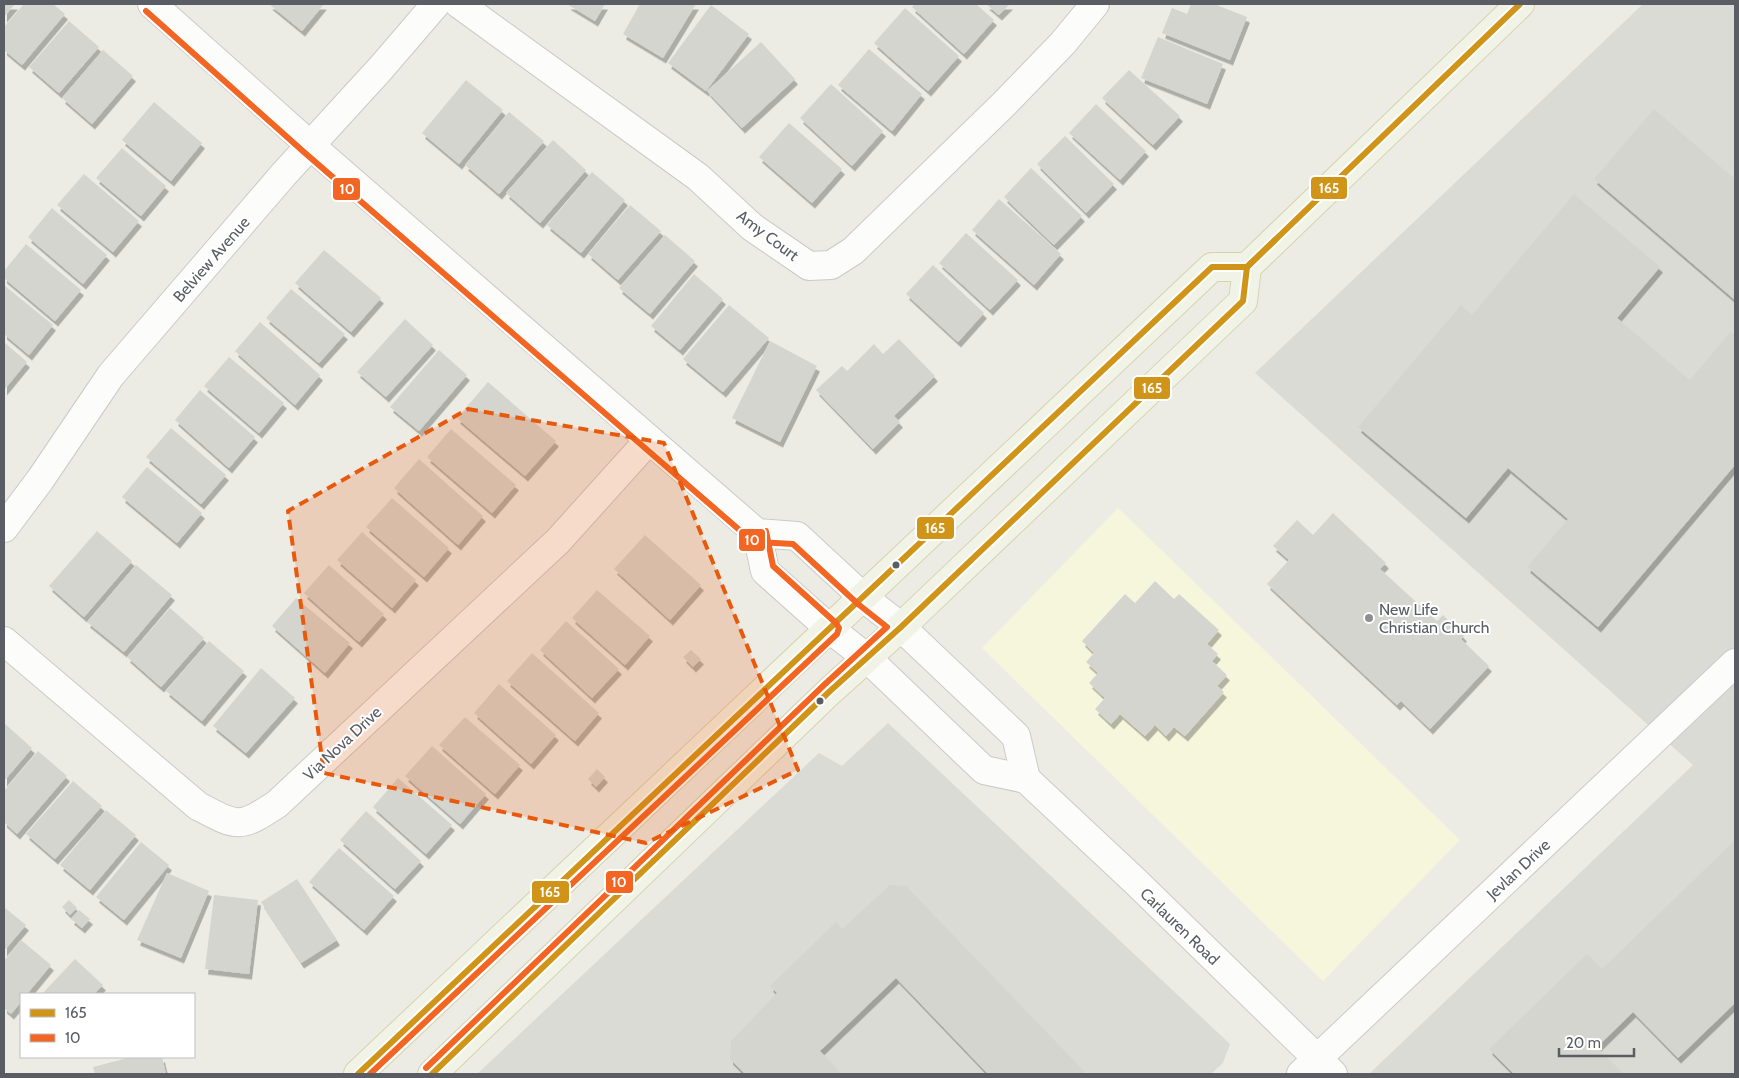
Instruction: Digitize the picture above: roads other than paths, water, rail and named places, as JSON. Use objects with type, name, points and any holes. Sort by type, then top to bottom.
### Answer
[{"type":"main road","points":[[432,1074],[1243,301],[1247,267],[1520,4]]},
{"type":"main road","points":[[358,1074],[864,598],[1212,267],[1247,267]]},
{"type":"street","points":[[152,4],[311,146],[757,533],[797,536],[864,598],[901,627],[1016,736],[1026,779],[984,770],[867,658],[765,571],[757,533]]},
{"type":"street","name":"Belview Avenue","points":[[4,528],[40,480],[111,375],[278,181],[381,68],[436,4]]},
{"type":"street","name":"Amy Court","points":[[459,4],[698,177],[752,227],[810,266],[831,265],[853,251],[1004,104],[1063,43],[1095,4]]},
{"type":"street","name":"Via Nova Drive","points":[[4,641],[198,806],[225,820],[241,823],[258,816],[277,804],[537,561],[558,541],[650,440]]},
{"type":"street","name":"Jevlan Drive","points":[[1317,1069],[1735,663]]},
{"type":"street","name":"Carlauren Road","points":[[1026,779],[1136,882],[1317,1069]]},
{"type":"place","name":"New Life Christian Church","points":[[1369,618]]}]
